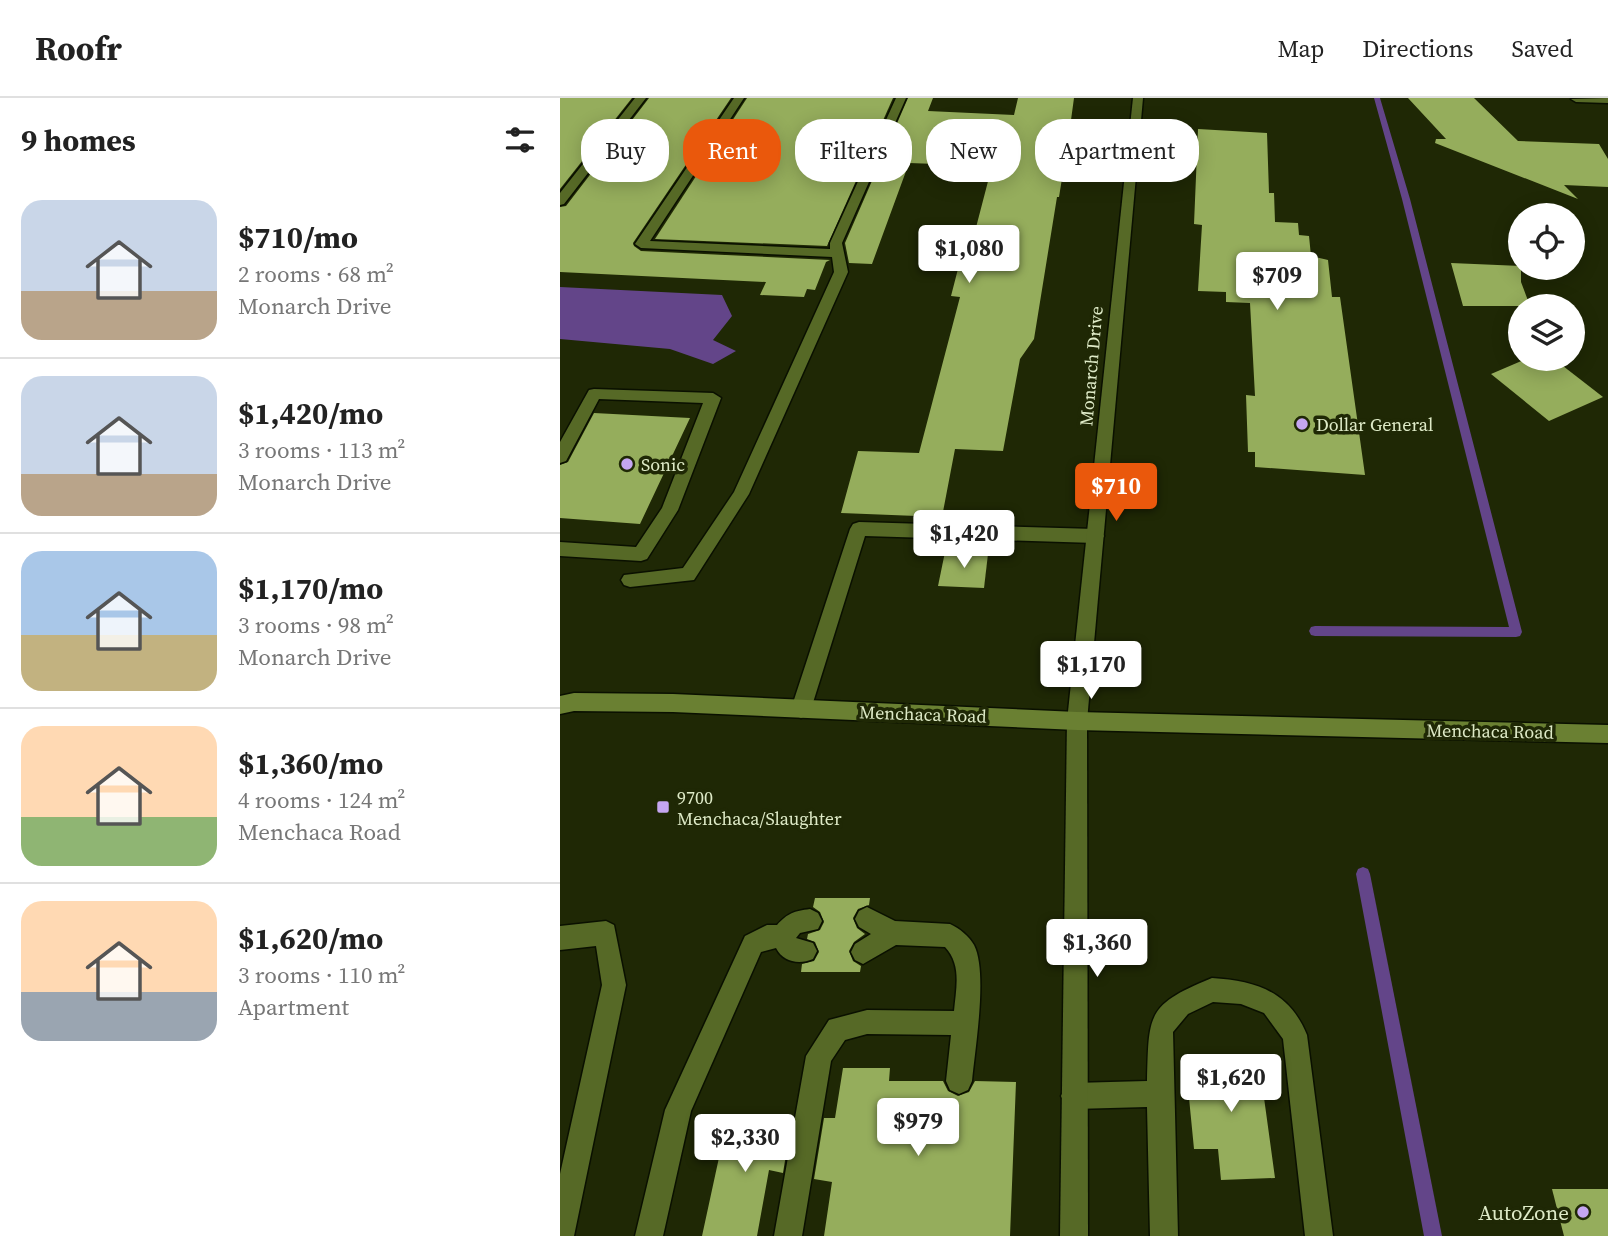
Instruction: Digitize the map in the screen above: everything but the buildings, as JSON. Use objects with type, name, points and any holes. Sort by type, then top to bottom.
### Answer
[{"type":"main road","name":"Menchaca Road","points":[[565,701],[1077,721],[1608,734]]},
{"type":"street","points":[[560,201],[642,98]]},
{"type":"street","points":[[739,98],[640,244],[838,253]]},
{"type":"street","points":[[630,580],[688,575],[741,494],[841,272],[836,243],[901,98]]},
{"type":"street","name":"Monarch Drive","points":[[1074,1236],[1077,721],[1138,98]]},
{"type":"street","points":[[1577,99],[1608,100]]},
{"type":"street","points":[[560,457],[594,394],[712,398],[670,510],[641,554],[560,549]]},
{"type":"street","points":[[801,709],[859,529],[1095,536]]},
{"type":"street","points":[[867,919],[893,933],[950,936],[965,951],[969,976],[959,1081]]},
{"type":"street","points":[[649,1236],[678,1110],[753,944],[767,937],[782,936],[794,922],[810,921]]},
{"type":"street","points":[[560,938],[606,933],[614,985],[560,1236]]},
{"type":"street","points":[[863,952],[893,933]]},
{"type":"street","points":[[782,936],[789,949],[805,951]]},
{"type":"street","points":[[1164,1236],[1161,1028],[1179,1005],[1212,989],[1241,992],[1272,1004],[1295,1035],[1319,1236]]},
{"type":"street","points":[[788,1236],[819,1056],[838,1029],[867,1022],[965,1023]]},
{"type":"street","points":[[1074,1096],[1160,1094]]},
{"type":"shaded area","points":[[560,287],[722,295],[732,316],[713,340],[736,351],[713,364],[670,349],[560,339]]},
{"type":"waterway","points":[[1315,631],[1516,632],[1406,199],[1377,98]]},
{"type":"waterway","points":[[1363,874],[1433,1236]]},
{"type":"place","name":"Dollar General","points":[[1302,424]]},
{"type":"place","name":"Sonic","points":[[627,464]]},
{"type":"place","name":"9700 Menchaca/Slaughter","points":[[663,807]]},
{"type":"place","name":"AutoZone","points":[[1583,1212]]}]
